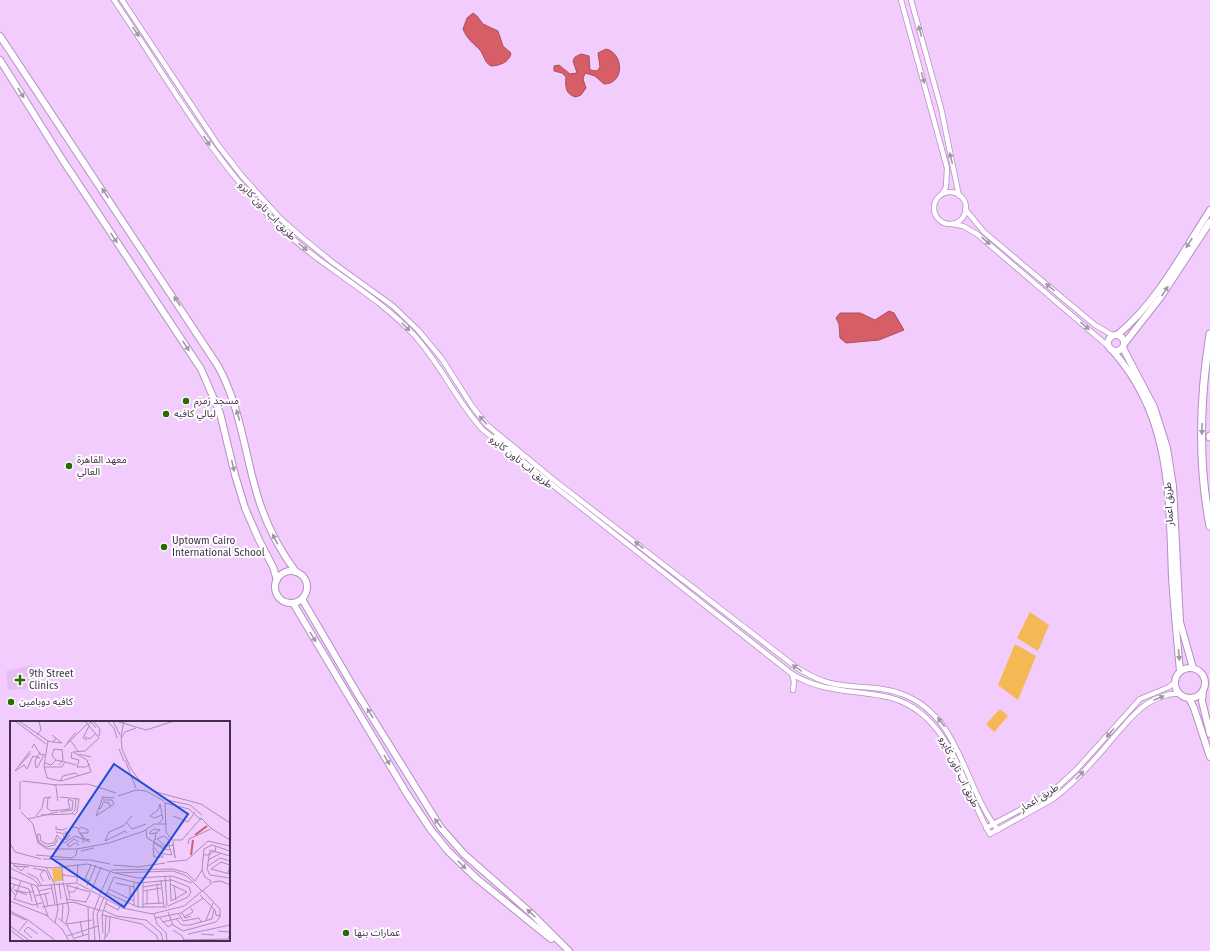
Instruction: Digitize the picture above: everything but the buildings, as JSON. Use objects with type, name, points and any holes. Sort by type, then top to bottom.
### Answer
[{"type":"highway","points":[[1210,334],[1205,376],[1202,434],[1207,511],[1210,526]]},
{"type":"main road","points":[[0,36],[218,366],[237,411],[254,483],[264,515],[278,546],[296,572],[302,576],[307,586],[306,593],[302,599],[293,603],[285,602],[278,597],[275,587],[277,580],[285,572],[296,572]]},
{"type":"main road","points":[[0,60],[203,373],[220,413],[235,475],[245,508],[273,566],[277,580]]},
{"type":"main road","points":[[1210,210],[1149,302],[1131,324],[1109,340],[1110,349],[1118,351],[1124,346],[1160,298],[1210,222]]},
{"type":"main road","points":[[1116,335],[1122,337],[1124,346]]},
{"type":"main road","name":"طريق اعمار","points":[[1124,346],[1154,407],[1169,454],[1175,515],[1182,631],[1193,668],[1203,675],[1205,684],[1203,690]]},
{"type":"main road","name":"طريق اعمار","points":[[1110,349],[1127,369],[1143,395],[1155,423],[1164,456],[1168,486],[1174,603],[1180,671],[1175,682]]},
{"type":"main road","points":[[302,599],[357,693],[441,828],[473,862],[532,914],[569,951]]},
{"type":"main road","points":[[293,603],[407,794],[431,830],[448,851],[476,878],[548,936],[563,951]]},
{"type":"main road","points":[[1180,671],[1186,668],[1193,668]]},
{"type":"main road","points":[[1175,682],[1179,694],[1189,698],[1196,697],[1203,690]]},
{"type":"main road","points":[[1203,690],[1202,701],[1210,734]]},
{"type":"main road","points":[[1189,698],[1194,708],[1210,757]]},
{"type":"street","name":"طريق اب تاون كايرو","points":[[114,0],[213,149],[237,180],[277,224],[310,253],[388,311],[414,335],[434,360],[473,420],[483,430],[792,674],[831,690],[884,696],[905,703],[928,719],[942,735],[950,748],[968,790],[990,834]]},
{"type":"street","name":"طريق اب تاون كايرو","points":[[122,0],[218,145],[242,176],[281,219],[332,262],[393,306],[432,345],[487,425],[554,480],[785,659],[808,675],[830,683],[892,690],[914,699],[929,710],[942,723],[956,746],[985,811],[998,830]]},
{"type":"street","points":[[901,0],[933,115],[947,174],[946,187],[935,202],[934,212],[942,222],[963,226],[977,234],[1110,349]]},
{"type":"street","points":[[911,0],[942,114],[959,196],[964,203],[965,208],[984,232],[1095,325],[1116,335]]},
{"type":"street","points":[[917,58],[927,56]]},
{"type":"street","points":[[933,115],[942,114]]},
{"type":"street","points":[[942,194],[951,192],[959,196]]},
{"type":"street","points":[[952,224],[960,220],[965,208]]},
{"type":"street","points":[[264,210],[281,219]]},
{"type":"street","points":[[366,294],[372,294],[393,306]]},
{"type":"street","points":[[457,395],[463,392]]},
{"type":"street","points":[[483,430],[515,452],[518,450]]},
{"type":"street","points":[[535,472],[534,471],[537,470],[554,480]]},
{"type":"street","points":[[640,555],[660,566],[662,566],[662,563]]},
{"type":"street","points":[[686,590],[688,589],[698,595],[706,597]]},
{"type":"street","points":[[781,664],[780,659],[785,659]]},
{"type":"street","points":[[792,674],[794,682],[793,690]]},
{"type":"street","points":[[804,680],[830,683]]},
{"type":"street","name":"طريق اعمار","points":[[986,828],[1054,791],[1077,769],[1140,699],[1169,687],[1175,682]]},
{"type":"street","points":[[1169,687],[1171,693],[1179,694]]},
{"type":"street","name":"طريق اعمار","points":[[990,834],[1053,800],[1082,774],[1136,713],[1148,703],[1171,693]]},
{"type":"street","points":[[950,748],[956,746]]},
{"type":"street","points":[[957,764],[963,762]]},
{"type":"street","points":[[968,790],[974,786]]},
{"type":"shaded area","points":[[473,13],[483,24],[498,31],[503,46],[511,53],[509,59],[504,63],[491,66],[486,61],[480,50],[466,36],[463,29],[467,18]]},
{"type":"shaded area","points":[[606,49],[616,56],[619,62],[619,74],[616,79],[611,83],[604,84],[595,76],[585,73],[583,79],[586,88],[581,95],[576,97],[570,94],[566,87],[566,77],[562,73],[554,71],[554,66],[559,65],[570,74],[577,73],[573,61],[575,57],[581,54],[589,56],[590,70],[597,71],[600,67],[598,53]]},
{"type":"shaded area","points":[[889,311],[894,313],[904,330],[879,340],[846,343],[840,338],[839,324],[836,318],[840,313],[860,313],[875,320]]},
{"type":"shaded area","points":[[1030,612],[1049,625],[1038,651],[1017,638]]},
{"type":"shaded area","points":[[1015,644],[1036,656],[1018,700],[998,685]]},
{"type":"shaded area","name":"9th Street Clinics","points":[[32,665],[34,688],[8,690],[6,671]]},
{"type":"shaded area","points":[[1000,709],[1008,716],[994,732],[986,724]]},
{"type":"place","name":"مسجد زمزم","points":[[186,401]]},
{"type":"place","name":"ليالي كافيه","points":[[166,414]]},
{"type":"place","name":"معهد القاهرة العالي","points":[[69,466]]},
{"type":"place","name":"Uptowm Cairo International School","points":[[164,547]]},
{"type":"place","name":"9th Street Clinics","points":[[20,680]]},
{"type":"place","name":"كافيه دوبامين","points":[[11,702]]},
{"type":"place","name":"عمارات بنها","points":[[346,933]]}]
